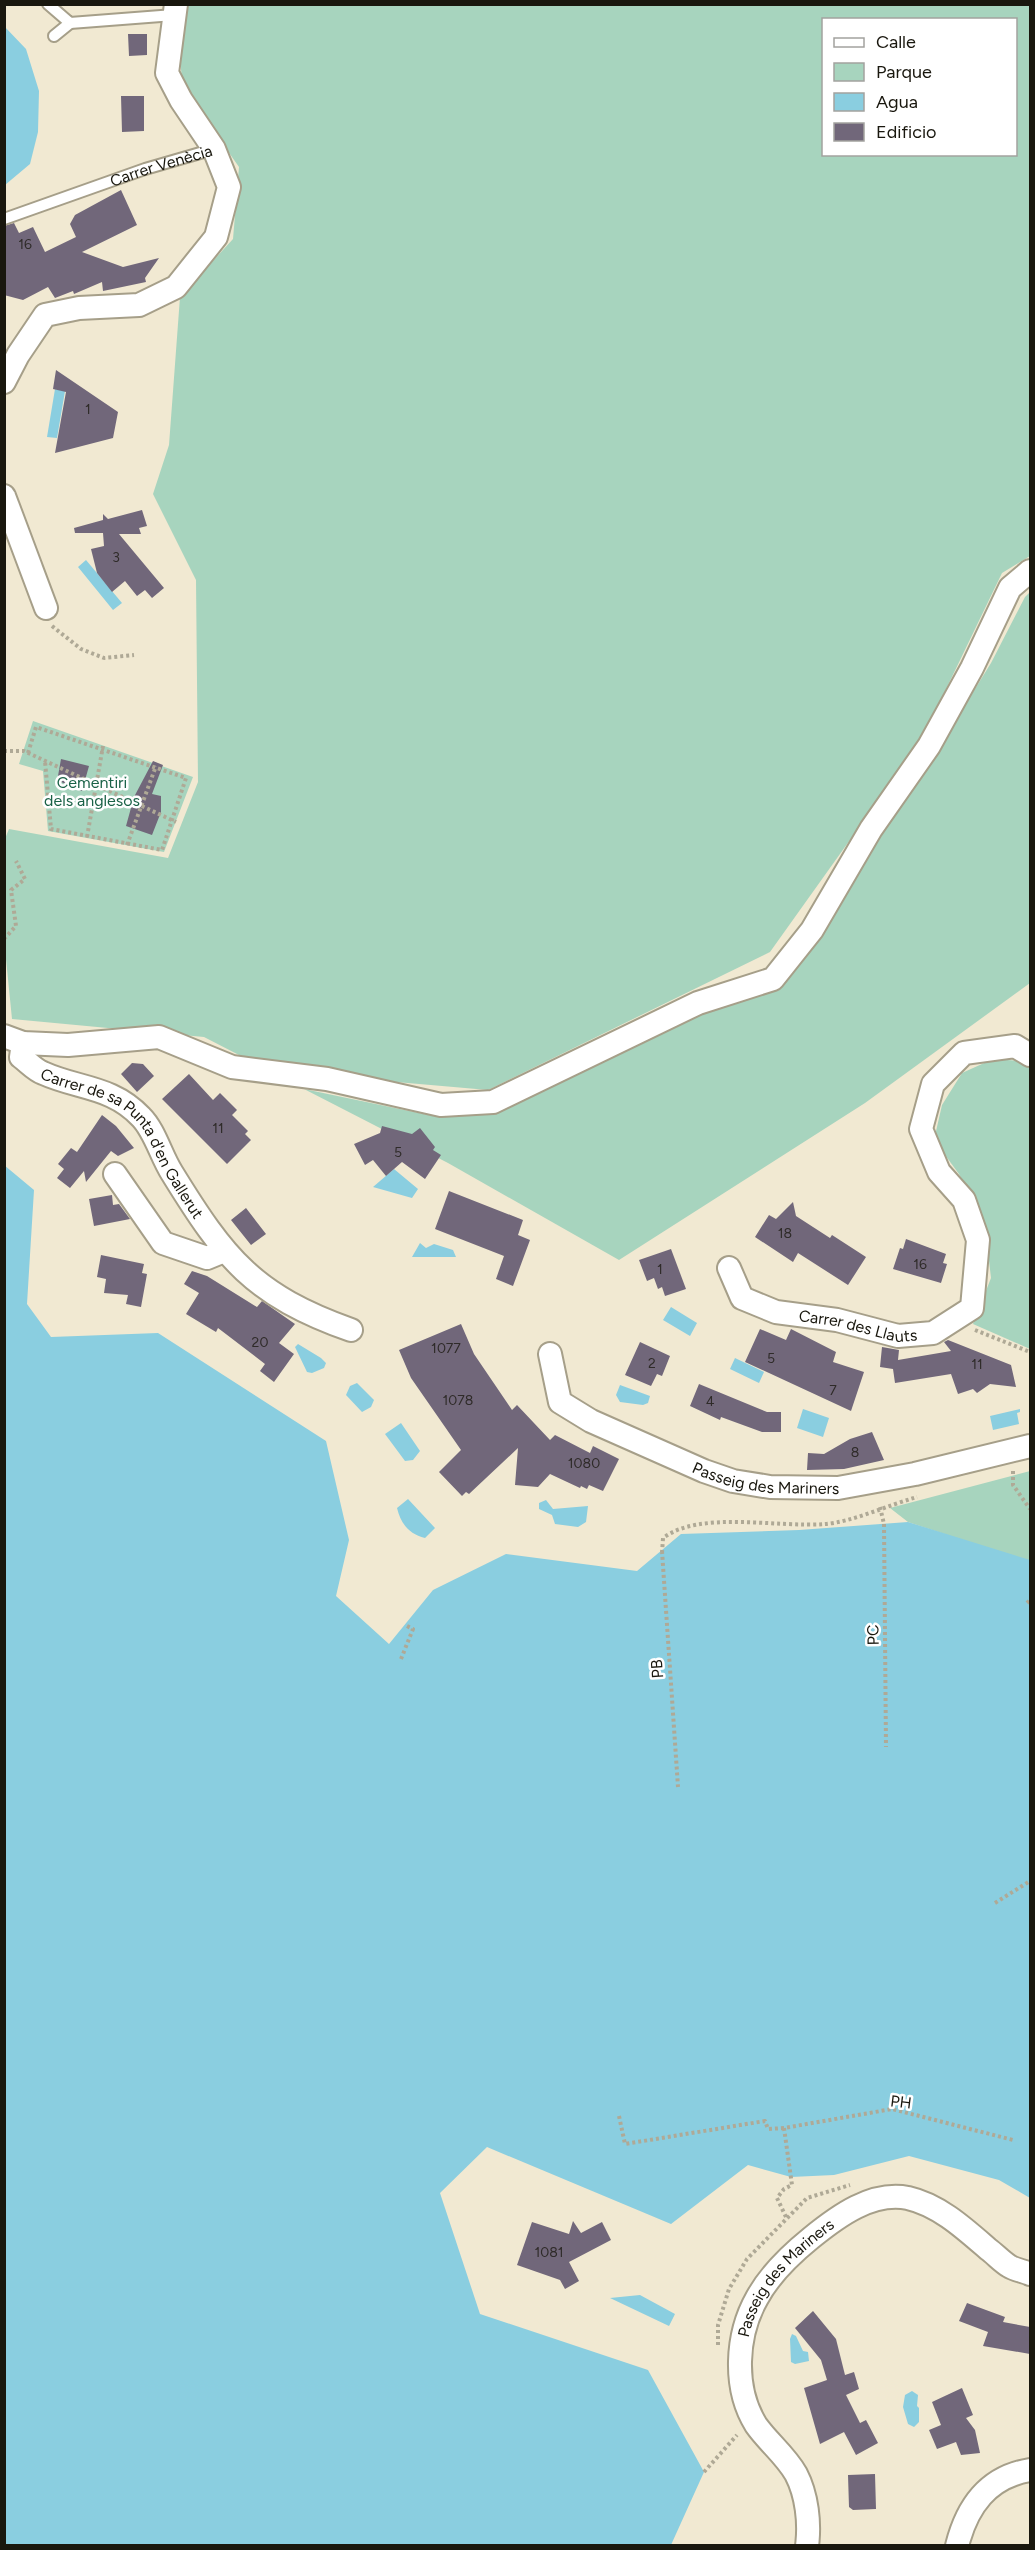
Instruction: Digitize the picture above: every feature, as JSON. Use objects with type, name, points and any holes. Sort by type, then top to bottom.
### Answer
[{"type":"street","name":"Carrer Venècia","points":[[175,10],[167,73],[181,100],[214,149]]},
{"type":"street","points":[[4,382],[18,355],[45,315],[79,308],[138,305],[176,287],[216,237],[229,187],[214,149]]},
{"type":"street","points":[[4,496],[46,608]]},
{"type":"street","name":"Carrer de sa Punta d'en Gallerut","points":[[351,1330],[313,1316],[271,1293],[235,1264],[206,1228],[166,1164],[142,1118],[109,1093],[42,1073],[21,1057],[14,1039],[68,1046],[159,1037],[232,1067],[327,1078],[441,1105],[493,1102],[698,1003],[773,978],[812,930],[871,829],[929,746],[972,668],[1010,588],[1030,571]]},
{"type":"street","name":"Carrer des Llauts","points":[[729,1268],[742,1298],[776,1312],[837,1320],[898,1336],[933,1333],[972,1308],[978,1240],[964,1200],[939,1172],[921,1129],[933,1084],[964,1053],[1015,1046],[1030,1055]]},
{"type":"street","name":"Carrer de sa Punta d'en Gallerut","points":[[116,1174],[163,1243],[207,1258],[224,1251]]},
{"type":"street","name":"Passeig des Mariners","points":[[550,1354],[560,1402],[591,1421],[704,1471],[733,1480],[770,1486],[838,1488],[915,1474],[1030,1446]]},
{"type":"street","name":"Passeig des Mariners","points":[[807,2546],[808,2521],[796,2474],[755,2424],[744,2396],[738,2360],[756,2300],[770,2277],[789,2255],[836,2217],[863,2204],[892,2195],[933,2207],[959,2223],[1008,2266],[1030,2274]]},
{"type":"street","points":[[957,2546],[963,2522],[980,2495],[1003,2477],[1030,2470]]},
{"type":"lane","points":[[48,4],[70,23],[54,36]]},
{"type":"lane","name":"Carrer Venècia","points":[[70,23],[175,10]]},
{"type":"lane","name":"Carrer Venècia","points":[[4,219],[145,169],[214,149]]},
{"type":"path","points":[[46,608],[53,629],[81,649],[104,658],[134,655]]},
{"type":"path","points":[[28,753],[36,727],[186,778],[175,822],[162,850],[87,837],[51,828],[45,761]]},
{"type":"path","points":[[87,837],[103,748]]},
{"type":"path","points":[[4,751],[28,753],[175,822]]},
{"type":"path","points":[[127,844],[156,766]]},
{"type":"path","points":[[4,959],[4,939],[16,926],[11,890],[25,879],[16,861]]},
{"type":"path","points":[[952,1321],[1030,1352]]},
{"type":"path","points":[[1002,1474],[1013,1471],[1013,1485],[1030,1509]]},
{"type":"path","points":[[880,1508],[925,1495]]},
{"type":"path","name":"PC","points":[[880,1508],[884,1525],[886,1747]]},
{"type":"path","name":"PB","points":[[678,1787],[662,1552],[663,1538],[674,1530],[696,1523],[826,1524],[880,1508]]},
{"type":"path","points":[[401,1659],[413,1629],[405,1625]]},
{"type":"path","points":[[995,1903],[1030,1881]]},
{"type":"path","name":"PH","points":[[619,2116],[625,2144],[765,2121],[768,2129],[784,2128],[892,2109],[1013,2140]]},
{"type":"path","points":[[784,2128],[792,2185],[784,2189],[777,2198],[786,2217]]},
{"type":"path","points":[[718,2356],[718,2325],[729,2289],[747,2259],[807,2198],[855,2184]]},
{"type":"path","points":[[704,2472],[741,2430]]},
{"type":"green space","points":[[180,5],[1030,5],[1030,556],[1002,573],[922,739],[770,952],[488,1090],[270,1071],[204,1037],[12,1019],[4,939],[4,841],[9,829],[168,858],[198,782],[196,580],[153,494],[169,445],[180,297],[233,239],[239,167],[183,87],[177,34]]},
{"type":"green space","points":[[1030,592],[1030,983],[865,1103],[619,1260],[448,1163],[304,1089],[438,1117],[495,1109],[710,1010],[783,985],[936,752],[991,663],[1025,597]]},
{"type":"green space","name":"Cementiri dels anglesos","points":[[33,721],[193,777],[164,852],[48,831],[43,771],[19,764]]},
{"type":"green space","points":[[993,1059],[1022,1061],[1030,1066],[1030,1349],[973,1324],[991,1278],[985,1226],[959,1174],[934,1140],[942,1105],[962,1073]]},
{"type":"green space","points":[[1030,1471],[1029,1562],[908,1522],[890,1508]]},
{"type":"water","points":[[4,26],[26,49],[39,91],[38,132],[30,164],[5,185]]},
{"type":"water","points":[[55,389],[65,391],[57,438],[47,437]]},
{"type":"water","points":[[86,560],[122,603],[113,610],[78,567]]},
{"type":"water","points":[[4,1165],[34,1190],[27,1304],[51,1337],[158,1333],[326,1441],[349,1540],[336,1596],[389,1644],[433,1590],[506,1554],[637,1571],[681,1534],[799,1530],[908,1522],[1030,1560],[1030,2198],[999,2180],[909,2156],[834,2175],[791,2177],[748,2165],[671,2224],[487,2147],[440,2193],[480,2314],[648,2370],[704,2472],[671,2545],[5,2545]]},
{"type":"water","points":[[394,1169],[418,1189],[412,1198],[373,1187]]},
{"type":"water","points":[[420,1243],[426,1248],[434,1244],[453,1250],[456,1257],[412,1257]]},
{"type":"water","points":[[671,1307],[697,1323],[690,1336],[663,1320]]},
{"type":"water","points":[[298,1344],[321,1358],[326,1363],[324,1368],[312,1373],[307,1372],[295,1347]]},
{"type":"water","points":[[735,1358],[764,1372],[759,1383],[730,1369]]},
{"type":"water","points":[[357,1383],[374,1400],[371,1407],[362,1412],[346,1395],[350,1386]]},
{"type":"water","points":[[620,1385],[650,1396],[648,1403],[643,1405],[620,1402],[616,1395]]},
{"type":"water","points":[[803,1409],[829,1418],[823,1437],[797,1428]]},
{"type":"water","points":[[1020,1409],[1017,1413],[1019,1424],[993,1430],[990,1416]]},
{"type":"water","points":[[401,1423],[420,1451],[413,1460],[405,1461],[385,1434]]},
{"type":"water","points":[[408,1499],[435,1528],[425,1538],[406,1528],[401,1519],[397,1508]]},
{"type":"water","points":[[546,1500],[553,1509],[588,1506],[586,1522],[578,1527],[555,1524],[552,1515],[539,1509],[539,1503]]},
{"type":"water","points":[[640,2295],[675,2314],[669,2326],[610,2298]]},
{"type":"water","points":[[792,2334],[796,2336],[803,2351],[808,2352],[809,2361],[795,2364],[791,2362],[790,2339]]},
{"type":"water","points":[[912,2391],[918,2395],[917,2406],[919,2408],[919,2422],[914,2427],[908,2424],[903,2407],[905,2395]]},
{"type":"building","points":[[128,34],[147,34],[147,55],[129,56]]},
{"type":"building","points":[[121,96],[144,96],[144,131],[122,132]]},
{"type":"building","points":[[121,190],[137,225],[82,252],[123,267],[159,258],[145,278],[146,282],[103,291],[102,282],[74,294],[73,291],[55,298],[48,287],[23,300],[4,295],[4,226],[14,223],[19,233],[33,227],[45,252],[76,237],[70,224],[75,215]]},
{"type":"building","points":[[56,370],[118,412],[113,438],[55,453],[66,392],[53,389]]},
{"type":"building","points":[[142,510],[147,526],[139,528],[141,534],[119,534],[164,588],[152,598],[145,590],[137,596],[125,581],[112,592],[97,573],[91,549],[104,546],[103,533],[75,533],[74,528],[103,520],[103,514],[108,519]]},
{"type":"building","points":[[61,759],[89,766],[82,791],[61,782],[63,778],[58,776]]},
{"type":"building","points":[[153,761],[163,765],[152,794],[161,796],[161,812],[152,835],[126,826],[134,797]]},
{"type":"building","points":[[132,1063],[143,1064],[154,1076],[137,1092],[121,1074]]},
{"type":"building","points":[[189,1074],[213,1100],[220,1093],[237,1110],[232,1115],[248,1131],[245,1134],[251,1140],[227,1164],[162,1099]]},
{"type":"building","points":[[102,1115],[116,1126],[134,1148],[118,1156],[111,1151],[86,1182],[84,1171],[70,1188],[57,1178],[64,1169],[58,1164],[71,1148],[77,1152]]},
{"type":"building","points":[[382,1126],[412,1134],[420,1128],[435,1147],[433,1150],[441,1155],[425,1179],[402,1162],[386,1176],[373,1160],[365,1165],[354,1144],[380,1133]]},
{"type":"building","points":[[449,1191],[523,1220],[518,1235],[530,1240],[513,1286],[496,1279],[504,1256],[435,1229]]},
{"type":"building","points":[[112,1195],[113,1205],[119,1204],[130,1219],[94,1226],[89,1199]]},
{"type":"building","points":[[793,1202],[796,1216],[866,1257],[848,1285],[798,1253],[793,1262],[755,1237],[769,1215],[776,1219]]},
{"type":"building","points":[[246,1208],[266,1234],[251,1245],[231,1220]]},
{"type":"building","points":[[906,1239],[946,1254],[943,1263],[947,1264],[941,1283],[893,1269],[900,1248],[903,1249]]},
{"type":"building","points":[[671,1249],[686,1289],[665,1296],[662,1287],[658,1289],[654,1278],[647,1281],[639,1260]]},
{"type":"building","points":[[101,1255],[144,1264],[142,1273],[147,1274],[141,1307],[126,1304],[128,1295],[104,1293],[106,1279],[97,1277]]},
{"type":"building","points":[[192,1271],[207,1276],[257,1307],[262,1301],[295,1324],[279,1343],[294,1354],[274,1382],[260,1371],[265,1364],[218,1328],[216,1332],[186,1314],[199,1293],[184,1284]]},
{"type":"building","points":[[461,1324],[474,1354],[512,1410],[517,1405],[550,1440],[555,1435],[590,1453],[593,1446],[619,1459],[603,1491],[589,1485],[587,1489],[581,1486],[580,1488],[550,1474],[538,1487],[515,1485],[518,1448],[469,1494],[466,1492],[462,1496],[439,1472],[461,1450],[411,1378],[399,1350]]},
{"type":"building","points":[[760,1329],[786,1340],[791,1329],[836,1352],[833,1362],[864,1372],[851,1411],[745,1362]]},
{"type":"building","points":[[948,1340],[1011,1365],[1016,1387],[990,1384],[977,1393],[973,1389],[958,1394],[951,1374],[895,1383],[893,1369],[880,1367],[882,1347],[899,1350],[898,1360],[951,1351],[944,1342]]},
{"type":"building","points":[[640,1342],[670,1356],[662,1376],[657,1374],[651,1386],[625,1375]]},
{"type":"building","points":[[699,1384],[767,1412],[781,1412],[781,1432],[762,1432],[721,1417],[720,1420],[690,1406]]},
{"type":"building","points":[[872,1432],[884,1460],[844,1469],[807,1470],[808,1453],[824,1454],[850,1439]]},
{"type":"building","points":[[573,2221],[581,2233],[602,2222],[611,2240],[569,2262],[579,2281],[565,2289],[560,2280],[517,2265],[532,2222],[569,2234]]},
{"type":"building","points":[[967,2303],[1005,2317],[1003,2322],[1030,2327],[1030,2354],[983,2346],[988,2332],[959,2321]]},
{"type":"building","points":[[813,2311],[836,2339],[845,2375],[854,2372],[859,2389],[846,2395],[860,2423],[866,2420],[878,2443],[856,2455],[844,2432],[820,2444],[804,2388],[827,2380],[821,2360],[795,2328]]},
{"type":"building","points":[[962,2388],[973,2415],[966,2418],[975,2430],[980,2453],[961,2455],[956,2442],[937,2449],[929,2430],[941,2425],[932,2402]]},
{"type":"building","points":[[875,2474],[876,2509],[853,2510],[849,2507],[848,2475]]}]
